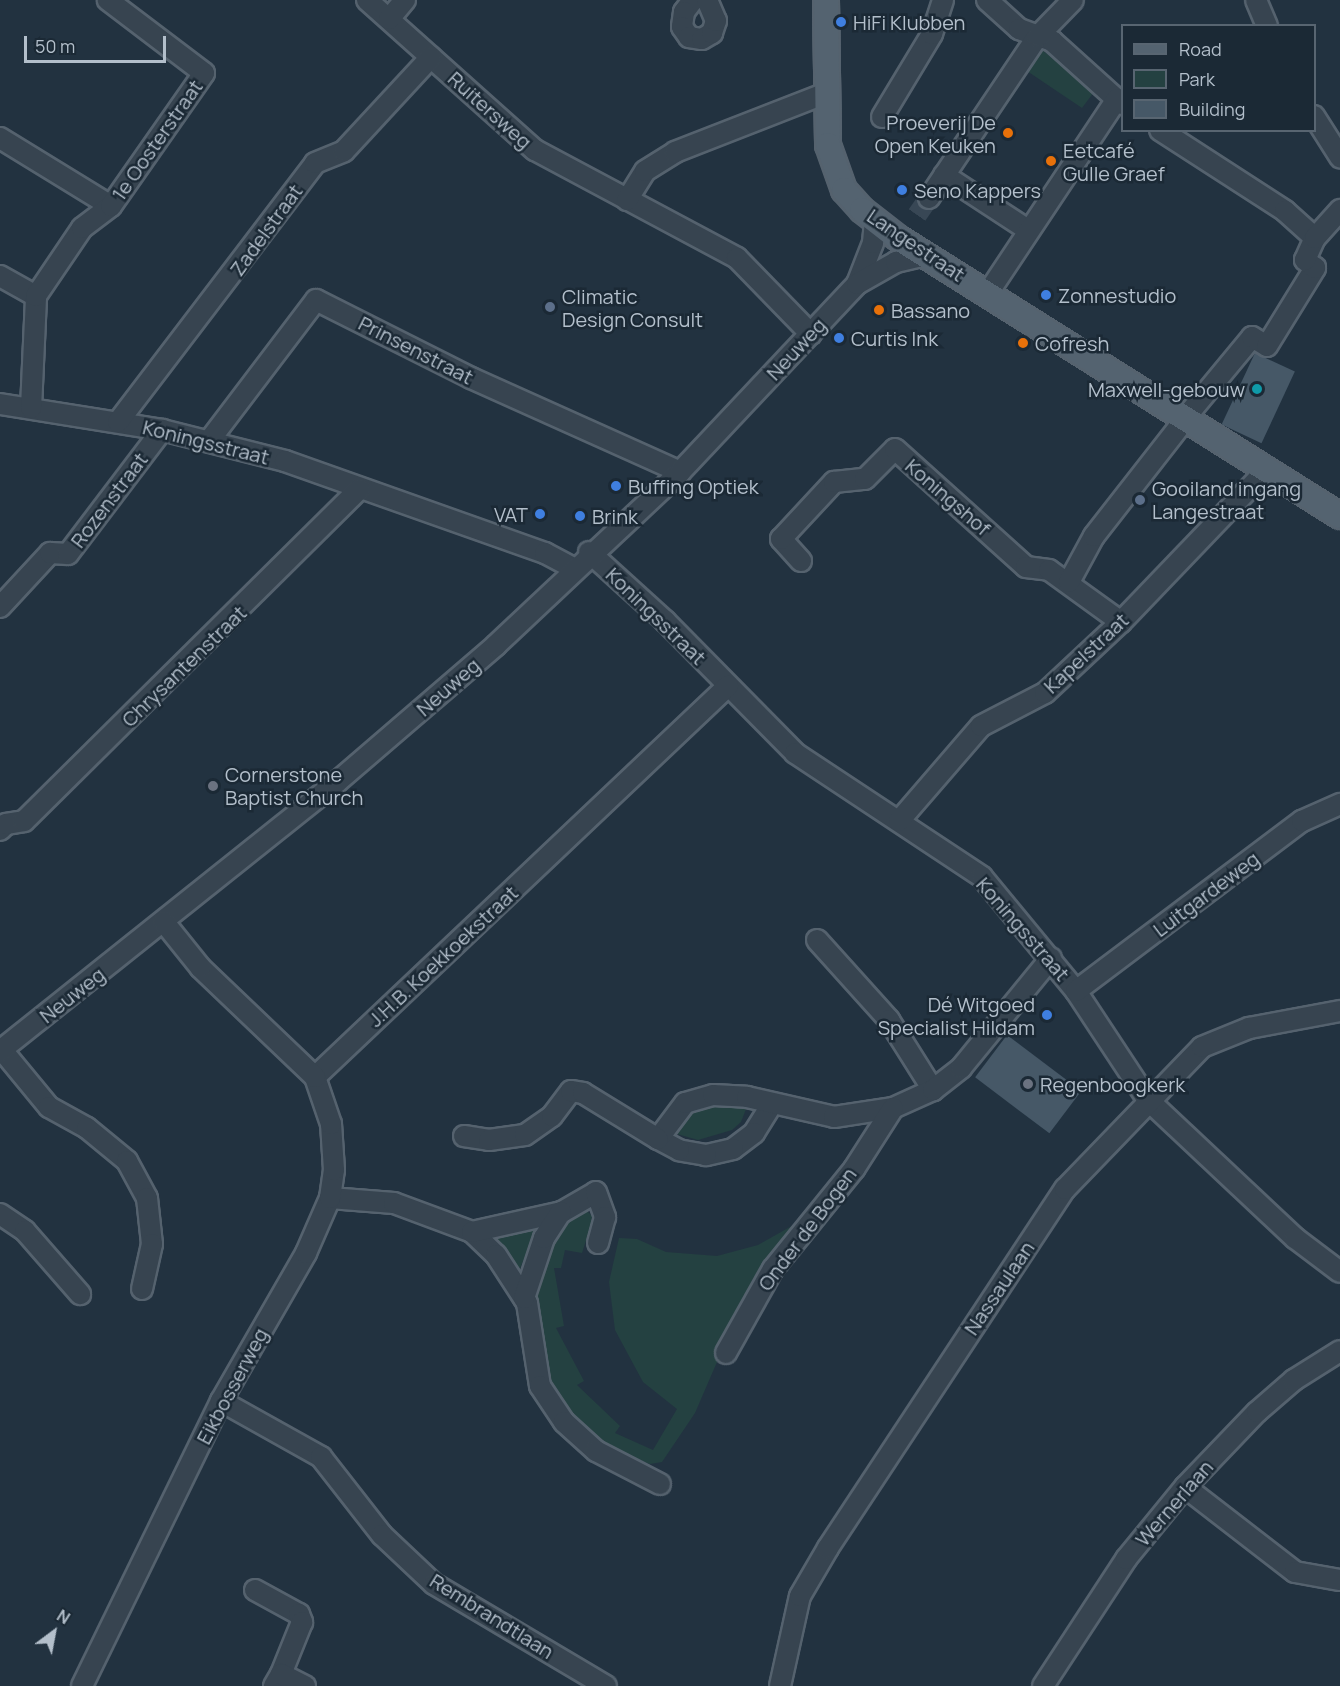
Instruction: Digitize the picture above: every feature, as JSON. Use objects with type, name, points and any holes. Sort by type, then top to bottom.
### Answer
[{"type":"main road","name":"Langestraat","points":[[826,0],[824,94],[834,170],[844,190],[875,222],[927,255],[992,288],[1187,416],[1265,472],[1340,516]]},
{"type":"street","name":"1e Oosterstraat","points":[[36,297],[82,228],[111,206],[204,73],[108,0]]},
{"type":"street","name":"Ruitersweg","points":[[367,0],[535,150],[737,258],[811,334]]},
{"type":"street","points":[[388,19],[405,0]]},
{"type":"street","points":[[693,0],[684,12],[682,27],[689,37],[702,39],[712,33],[716,21],[707,0]]},
{"type":"street","points":[[882,117],[932,34],[943,0]]},
{"type":"street","points":[[987,0],[1019,29],[1052,40],[1120,101],[1028,230],[992,288]]},
{"type":"street","points":[[929,198],[1038,36],[1073,0]]},
{"type":"street","points":[[1256,0],[1266,24]]},
{"type":"street","name":"Zadelstraat","points":[[118,422],[315,162],[344,151],[431,57]]},
{"type":"street","points":[[627,200],[645,171],[675,152],[824,94]]},
{"type":"street","points":[[1316,119],[1340,157]]},
{"type":"street","points":[[1163,132],[1285,211],[1314,238]]},
{"type":"street","points":[[0,138],[111,206]]},
{"type":"street","points":[[944,175],[1028,230]]},
{"type":"street","points":[[1069,582],[1094,536],[1252,337],[1268,346],[1315,268],[1305,260],[1314,238],[1340,210]]},
{"type":"street","name":"Neuweg","points":[[857,284],[873,243],[875,222]]},
{"type":"street","name":"Neuweg","points":[[142,1289],[152,1244],[147,1198],[127,1161],[87,1128],[49,1107],[4,1044],[164,922],[405,724],[589,552],[680,472],[857,284],[896,262],[927,255]]},
{"type":"street","points":[[0,276],[36,297],[31,408]]},
{"type":"street","name":"Prinsenstraat","points":[[209,441],[316,300],[471,378],[680,472]]},
{"type":"street","name":"Koningsstraat","points":[[0,404],[118,422],[209,441],[360,489],[545,553],[562,566],[573,568]]},
{"type":"street","name":"Rozenstraat","points":[[0,607],[50,553],[68,554],[162,430]]},
{"type":"street","name":"Koningshof","points":[[801,561],[781,539],[834,482],[866,479],[895,449],[1026,567],[1049,570],[1069,582],[1121,622]]},
{"type":"street","name":"Kapelstraat","points":[[899,821],[981,726],[1045,693],[1121,622],[1265,472]]},
{"type":"street","name":"Chrysantenstraat","points":[[0,830],[6,824],[24,821],[360,489]]},
{"type":"street","name":"Koningsstraat","points":[[589,552],[795,753],[982,877],[1077,991],[1149,1100],[1295,1238],[1340,1272]]},
{"type":"street","name":"J.H.B. Koekkoekstraat","points":[[315,1077],[728,686]]},
{"type":"street","name":"Luitgardeweg","points":[[1077,991],[1302,821],[1340,804]]},
{"type":"street","points":[[164,922],[200,967],[315,1077]]},
{"type":"street","points":[[817,940],[889,1020],[933,1090]]},
{"type":"street","points":[[658,1139],[685,1103],[713,1095],[834,1117],[893,1108],[933,1090],[961,1068],[1051,958]]},
{"type":"street","name":"Nassaulaan","points":[[780,1686],[800,1596],[828,1548],[1065,1188],[1202,1047],[1249,1028],[1340,1011]]},
{"type":"street","name":"Eikbosserweg","points":[[82,1686],[222,1401],[306,1253],[330,1198],[331,1124],[315,1077]]},
{"type":"street","points":[[465,1136],[489,1140],[525,1135],[552,1116],[571,1091],[583,1092],[679,1150],[706,1155],[733,1149],[754,1133],[772,1104]]},
{"type":"street","name":"Onder de Bogen","points":[[726,1353],[773,1269],[854,1169],[893,1108]]},
{"type":"street","points":[[472,1232],[561,1212],[596,1192],[605,1217],[598,1243]]},
{"type":"street","points":[[330,1198],[394,1203],[472,1232],[496,1255],[524,1298],[540,1386],[564,1422],[596,1451],[660,1484]]},
{"type":"street","points":[[524,1298],[544,1239],[561,1212]]},
{"type":"street","points":[[0,1214],[25,1231],[80,1294]]},
{"type":"street","name":"Wernerlaan","points":[[1043,1686],[1126,1559],[1185,1487],[1264,1406],[1340,1351]]},
{"type":"street","name":"Rembrandtlaan","points":[[222,1401],[321,1457],[382,1535],[434,1584],[594,1683]]},
{"type":"street","points":[[1185,1487],[1295,1572],[1340,1580]]},
{"type":"street","points":[[255,1590],[299,1614],[302,1622],[278,1680],[305,1686]]},
{"type":"green space","points":[[1041,49],[1094,92],[1082,108],[1024,69]]},
{"type":"green space","points":[[722,1103],[748,1104],[741,1122],[732,1130],[698,1140],[677,1134],[671,1128],[692,1111]]},
{"type":"green space","points":[[584,1208],[592,1216],[582,1253],[565,1250],[561,1268],[554,1268],[564,1326],[556,1328],[584,1381],[577,1385],[620,1426],[615,1433],[653,1450],[677,1409],[643,1382],[615,1330],[609,1282],[619,1238],[637,1239],[666,1252],[717,1256],[758,1245],[797,1223],[736,1318],[695,1413],[662,1462],[650,1464],[611,1449],[578,1426],[541,1366],[534,1289],[544,1253],[567,1219]]},
{"type":"green space","points":[[548,1221],[527,1251],[519,1271],[495,1238]]},
{"type":"building","name":"Maxwell-gebouw","points":[[1255,353],[1295,372],[1261,443],[1222,425]]},
{"type":"building","name":"Regenboogkerk","points":[[1007,1035],[1081,1091],[1049,1133],[975,1077]]},
{"type":"tunnel","points":[[917,215],[929,198]]},
{"type":"place","name":"HiFi Klubben","points":[[841,22]]},
{"type":"place","name":"Proeverij De Open Keuken","points":[[1008,133]]},
{"type":"place","name":"Eetcafé Gulle Graef","points":[[1051,161]]},
{"type":"place","name":"Seno Kappers","points":[[902,190]]},
{"type":"place","name":"Zonnestudio","points":[[1046,295]]},
{"type":"place","name":"Climatic Design Consult","points":[[550,307]]},
{"type":"place","name":"Bassano","points":[[879,310]]},
{"type":"place","name":"Curtis Ink","points":[[839,338]]},
{"type":"place","name":"Cofresh","points":[[1023,343]]},
{"type":"place","name":"Maxwell-gebouw","points":[[1257,389]]},
{"type":"place","name":"Buffing Optiek","points":[[616,486]]},
{"type":"place","name":"Gooiland ingang Langestraat","points":[[1140,500]]},
{"type":"place","name":"VAT","points":[[540,514]]},
{"type":"place","name":"Brink","points":[[580,516]]},
{"type":"place","name":"Cornerstone Baptist Church","points":[[213,786]]},
{"type":"place","name":"Dé Witgoed Specialist Hildam","points":[[1047,1015]]},
{"type":"place","name":"Regenboogkerk","points":[[1028,1084]]}]
